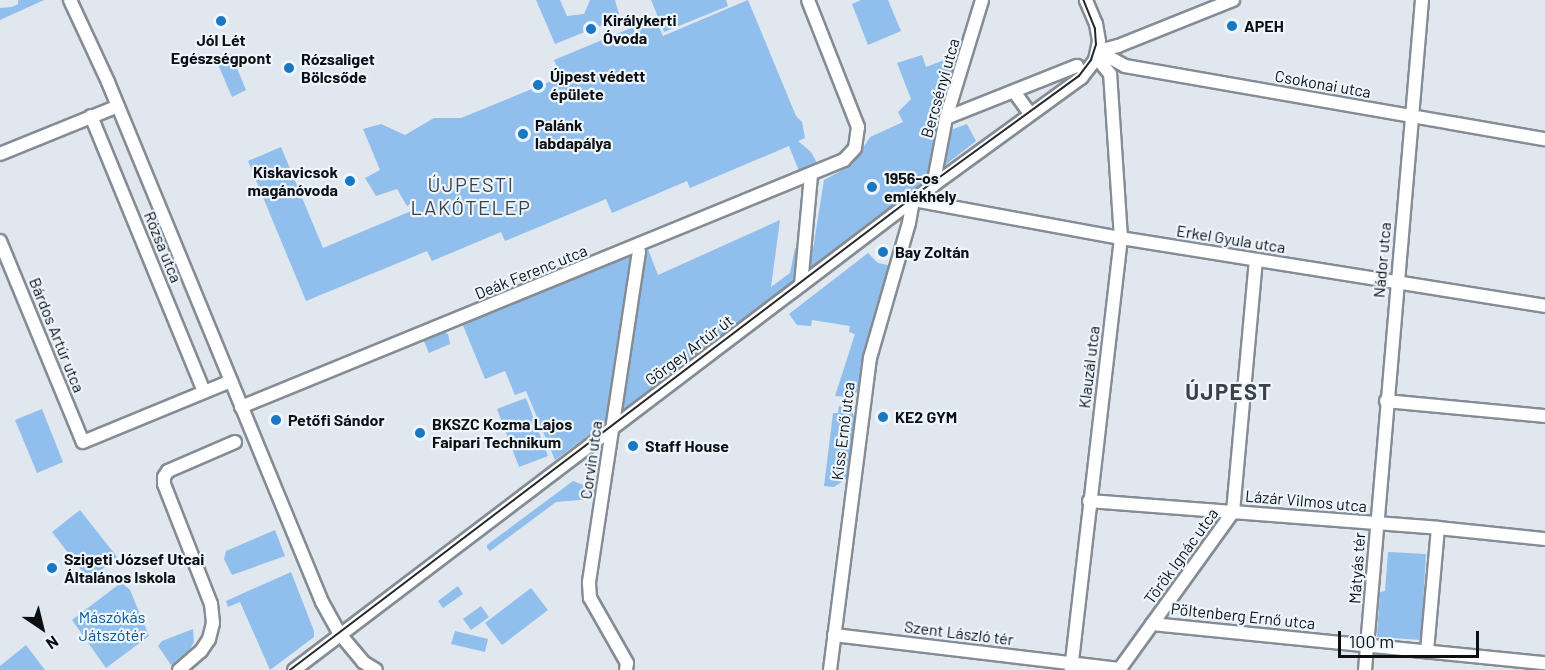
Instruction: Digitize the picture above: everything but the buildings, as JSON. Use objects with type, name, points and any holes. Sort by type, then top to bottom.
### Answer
[{"type":"street","name":"Rózsa utca","points":[[70,0],[118,106],[322,602],[341,635],[363,662],[376,670]]},
{"type":"street","name":"Deák Ferenc utca","points":[[242,407],[833,166],[853,152],[857,143],[858,127],[808,0]]},
{"type":"street","name":"Bercsényi utca","points":[[933,186],[946,118],[982,0]]},
{"type":"street","points":[[1086,0],[1097,29],[1097,54],[1110,74],[1116,67],[1125,66]]},
{"type":"street","points":[[1097,54],[1233,0]]},
{"type":"street","name":"Nádor utca","points":[[1376,523],[1422,0]]},
{"type":"street","name":"Csokonai utca","points":[[1097,54],[1125,66],[1545,139]]},
{"type":"street","name":"Görgey Artúr út","points":[[294,670],[913,200],[1081,78],[1097,54]]},
{"type":"street","points":[[946,118],[1015,93],[1077,66]]},
{"type":"street","name":"Klauzál utca","points":[[1072,666],[1089,501],[1121,238],[1110,74]]},
{"type":"street","points":[[1015,93],[1030,114]]},
{"type":"street","points":[[0,154],[118,106]]},
{"type":"street","name":"Rózsa utca","points":[[91,116],[204,392]]},
{"type":"street","points":[[801,285],[811,175]]},
{"type":"street","name":"Erkel Gyula utca","points":[[913,200],[1121,238],[1545,306]]},
{"type":"street","name":"Kiss Ernő utca","points":[[830,670],[870,358],[909,223],[913,200]]},
{"type":"street","name":"Bárdos Artúr utca","points":[[0,241],[83,442],[204,392]]},
{"type":"street","name":"Corvin utca","points":[[626,670],[627,663],[589,594],[639,252],[637,246]]},
{"type":"street","name":"Török Ignác utca","points":[[1072,666],[1119,670],[1233,512],[1256,260]]},
{"type":"street","points":[[204,392],[231,381]]},
{"type":"street","points":[[1386,401],[1545,416]]},
{"type":"street","points":[[179,670],[201,651],[209,639],[213,623],[211,604],[164,484],[164,477],[168,471],[235,442]]},
{"type":"street","name":"Lázár Vilmos utca","points":[[1089,501],[1376,523]]},
{"type":"street","name":"Mátyás tér","points":[[1367,645],[1376,523],[1438,528]]},
{"type":"street","points":[[1428,651],[1438,528],[1545,539]]},
{"type":"street","name":"Pöltenberg Ernő utca","points":[[1152,624],[1367,645]]},
{"type":"street","name":"Szent László tér","points":[[834,635],[1072,666]]},
{"type":"street","points":[[1365,670],[1367,645],[1545,663]]},
{"type":"green space","points":[[18,0],[44,0],[0,20],[0,8],[12,7],[18,4]]},
{"type":"green space","points":[[536,0],[560,0],[567,16],[584,14],[590,0],[615,0],[619,14],[607,23],[555,44]]},
{"type":"green space","points":[[651,0],[726,0],[728,6],[664,32]]},
{"type":"green space","points":[[748,0],[796,116],[802,122],[805,138],[798,141],[811,152],[817,163],[799,171],[789,146],[690,188],[687,181],[612,213],[606,199],[505,241],[501,232],[432,261],[427,251],[306,301],[248,161],[281,147],[323,248],[416,209],[413,202],[407,206],[397,189],[376,196],[365,178],[380,170],[363,129],[381,124],[405,135],[434,118],[461,118],[561,77],[554,60],[655,18],[663,36]]},
{"type":"green space","points":[[861,0],[888,0],[901,31],[868,45],[852,4]]},
{"type":"green space","points":[[960,54],[947,104],[938,117],[937,129],[940,131],[931,182],[555,460],[526,391],[515,395],[505,371],[485,379],[462,323],[648,249],[658,275],[780,220],[771,287],[790,273],[795,248],[813,249],[824,180],[852,165],[870,137],[903,122],[898,112],[911,99],[897,63],[922,55],[926,67]]},
{"type":"green space","points":[[232,56],[246,90],[232,97],[217,62]]},
{"type":"green space","points":[[967,124],[976,141],[944,166],[940,165],[948,131]]},
{"type":"green space","points":[[868,253],[878,263],[892,266],[859,390],[851,397],[835,396],[855,334],[849,332],[850,326],[812,320],[811,326],[797,325],[789,314]]},
{"type":"green space","points":[[442,331],[448,334],[450,344],[429,353],[423,339]]},
{"type":"green space","points":[[526,398],[548,456],[519,467],[497,409]]},
{"type":"green space","points":[[839,406],[852,410],[855,420],[848,478],[834,487],[824,486],[833,413],[838,413]]},
{"type":"green space","points":[[42,409],[63,462],[37,473],[15,420]]},
{"type":"green space","points":[[573,481],[594,489],[591,499],[556,502],[490,551],[487,548],[487,545]]},
{"type":"green space","points":[[80,510],[117,557],[89,580],[52,532]]},
{"type":"green space","points":[[275,530],[285,556],[232,575],[224,559],[226,551]]},
{"type":"green space","points":[[1388,552],[1426,554],[1421,640],[1377,637],[1380,592],[1385,591]]},
{"type":"green space","points":[[291,572],[314,631],[314,637],[270,670],[240,602],[228,607],[226,601]]},
{"type":"green space","name":"Mászókás Játszótér","points":[[123,584],[130,590],[149,636],[106,668],[72,620],[118,585]]},
{"type":"green space","points":[[458,586],[463,594],[443,608],[438,601]]},
{"type":"green space","points":[[531,588],[548,610],[502,645],[485,623]]},
{"type":"green space","points":[[481,606],[489,617],[471,630],[463,619]]},
{"type":"green space","points":[[193,629],[194,642],[190,649],[171,665],[158,646],[162,641]]},
{"type":"green space","points":[[455,631],[488,639],[485,652],[451,644]]},
{"type":"green space","points":[[26,645],[45,670],[0,670],[0,666]]},
{"type":"tram line","points":[[290,670],[933,182],[1079,76],[1091,60],[1096,45],[1095,29],[1083,0]]},
{"type":"place","name":"Jól Lét Egészségpont","points":[[221,21]]},
{"type":"place","name":"APEH","points":[[1232,26]]},
{"type":"place","name":"Királykerti Óvoda","points":[[591,29]]},
{"type":"place","name":"Rózsaliget Bölcsőde","points":[[289,68]]},
{"type":"place","name":"Újpest védett épülete","points":[[538,85]]},
{"type":"place","name":"Palánk labdapálya","points":[[523,134]]},
{"type":"place","name":"Kiskavicsok magánóvoda","points":[[350,181]]},
{"type":"place","name":"1956-os emlékhely","points":[[872,187]]},
{"type":"place","name":"Bay Zoltán","points":[[883,252]]},
{"type":"place","name":"KE2 GYM","points":[[883,417]]},
{"type":"place","name":"Petőfi Sándor","points":[[276,420]]},
{"type":"place","name":"BKSZC Kozma Lajos Faipari Technikum","points":[[420,433]]},
{"type":"place","name":"Staff House","points":[[633,446]]},
{"type":"place","name":"Szigeti József Utcai Általános Iskola","points":[[52,568]]},
{"type":"district","name":"ÚJPESTI LAKÓTELEP","points":[[471,196]]},
{"type":"district","name":"ÚJPEST","points":[[1229,392]]}]
